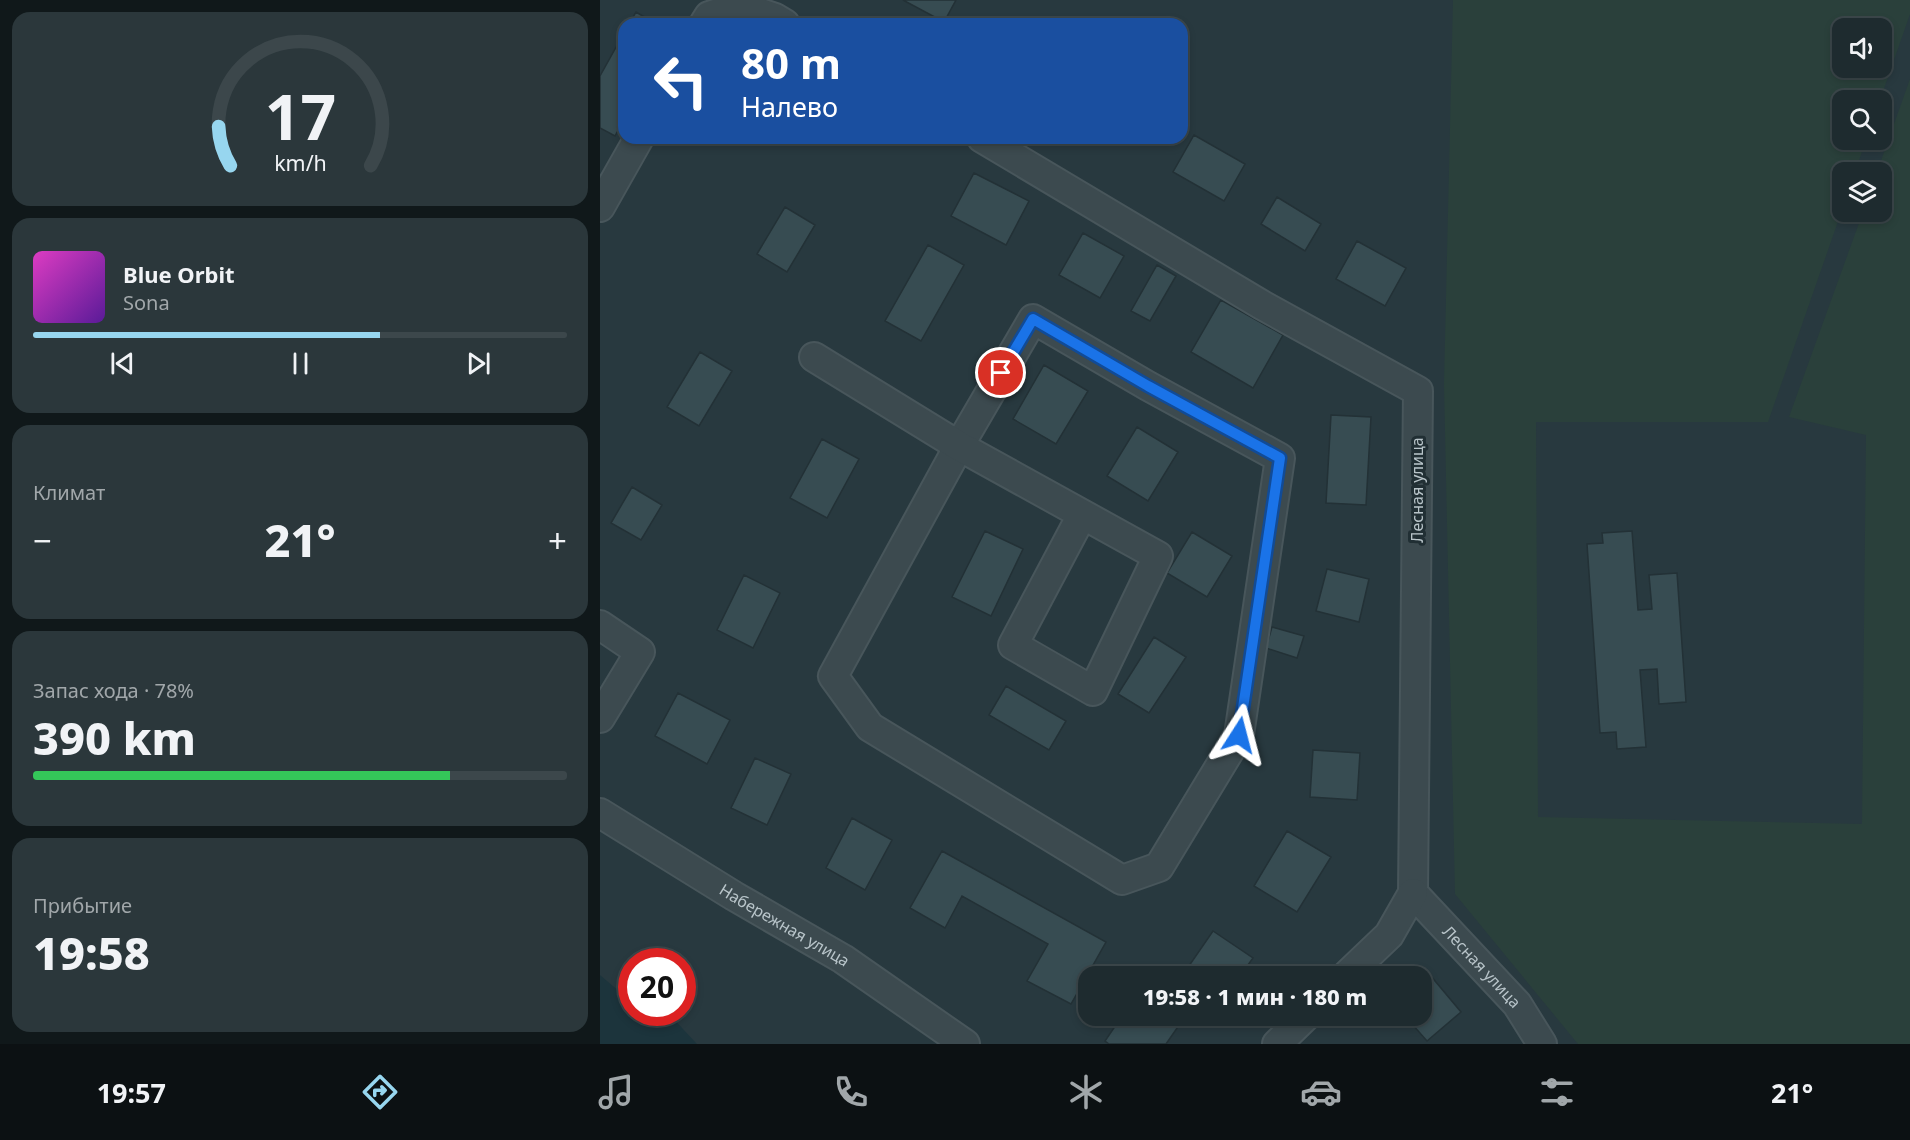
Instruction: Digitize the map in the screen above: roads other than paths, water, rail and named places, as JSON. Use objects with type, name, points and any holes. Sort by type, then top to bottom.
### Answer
[{"type":"street","points":[[708,18],[740,6],[782,14]]},
{"type":"street","points":[[600,207],[636,144]]},
{"type":"street","name":"Лесная улица","points":[[992,144],[1262,305],[1418,391],[1413,893],[1517,1004],[1542,1044]]},
{"type":"street","points":[[1033,319],[1148,386],[1280,458],[1239,735],[1159,867],[1122,880],[870,727],[833,676],[959,446],[1033,319]]},
{"type":"street","points":[[814,357],[959,446],[1158,555],[1093,691],[1013,645],[1082,514]]},
{"type":"street","points":[[600,625],[640,652],[600,717]]},
{"type":"street","name":"Набережная улица","points":[[600,813],[734,896],[843,959],[965,1044]]},
{"type":"street","points":[[1356,966],[1389,935],[1413,893]]},
{"type":"street","points":[[1277,1044],[1296,1026]]},
{"type":"water","points":[[600,975],[618,990],[618,1026],[680,1026],[697,1044],[600,1044]]}]
